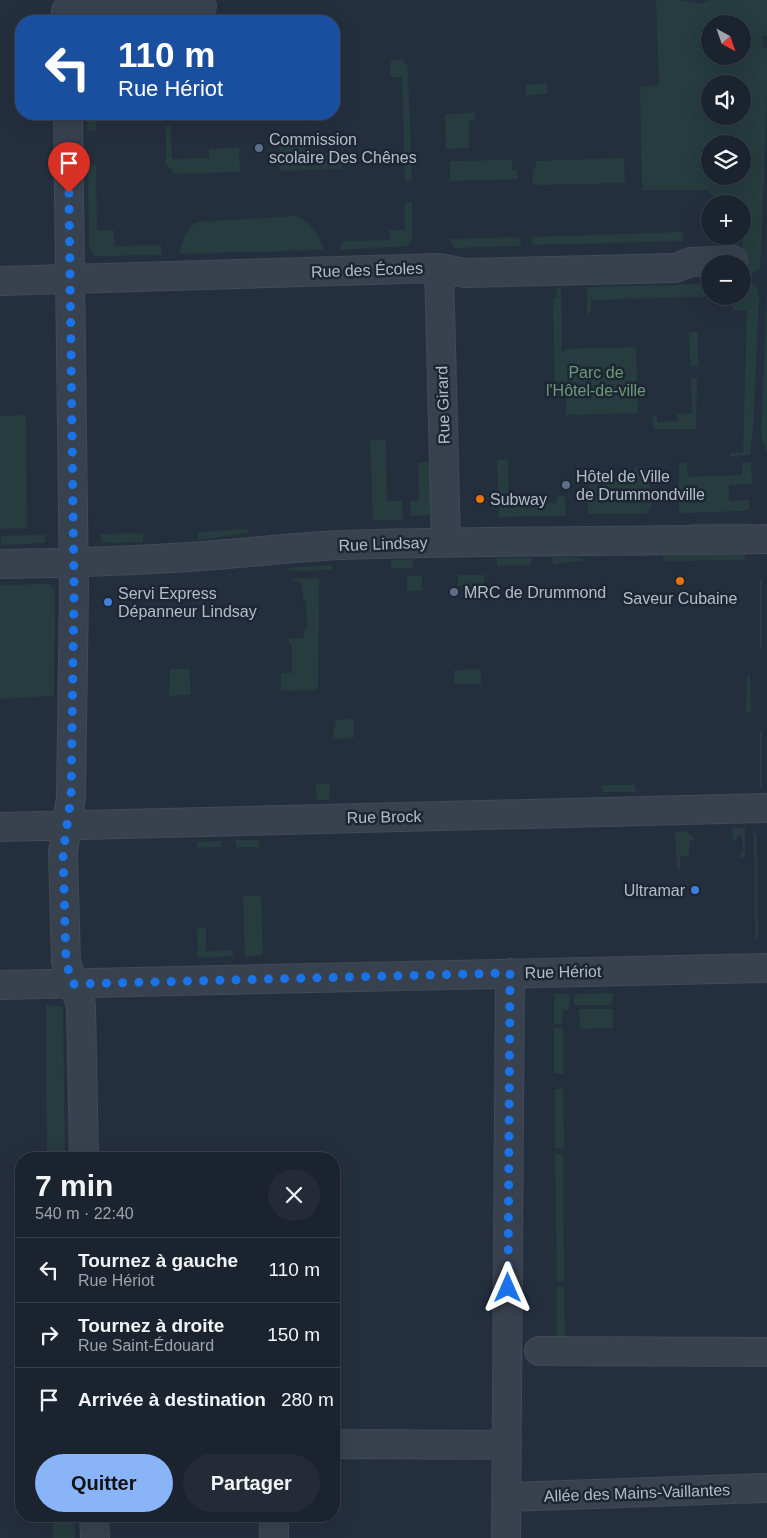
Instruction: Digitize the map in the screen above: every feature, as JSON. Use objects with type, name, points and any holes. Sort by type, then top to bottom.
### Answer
[{"type":"street","points":[[66,11],[202,6]]},
{"type":"street","points":[[68,120],[74,563],[71,797],[63,853],[66,962],[80,1005],[81,1014],[84,1152]]},
{"type":"street","name":"Rue des Écoles","points":[[0,280],[440,268],[465,273],[675,268],[691,262],[701,262]]},
{"type":"street","name":"Rue Girard","points":[[440,268],[446,542]]},
{"type":"street","name":"Rue Lindsay","points":[[0,564],[74,563],[190,557],[326,546],[446,542],[767,539]]},
{"type":"street","name":"Rue Brock","points":[[0,827],[767,808]]},
{"type":"street","name":"Rue Hériot","points":[[0,985],[767,968]]},
{"type":"street","points":[[506,1538],[510,973]]},
{"type":"street","points":[[540,1351],[767,1352]]},
{"type":"street","points":[[340,1444],[507,1445]]},
{"type":"street","name":"Allée des Mains-Vaillantes","points":[[506,1497],[767,1488]]},
{"type":"street","points":[[94,1522],[95,1538]]},
{"type":"street","points":[[274,1522],[274,1538]]},
{"type":"green space","points":[[656,0],[678,0],[704,4],[704,1],[709,2],[709,0],[767,0],[767,36],[763,36],[762,47],[767,48],[767,92],[761,252],[760,268],[751,274],[751,255],[742,255],[742,245],[751,245],[751,195],[712,195],[708,190],[642,190],[640,87],[659,85]]},
{"type":"green space","points":[[391,60],[402,60],[407,65],[412,181],[405,181],[402,77],[390,77]]},
{"type":"green space","points":[[547,84],[547,94],[526,95],[526,85]]},
{"type":"green space","points":[[475,113],[475,121],[469,121],[469,148],[446,149],[445,114]]},
{"type":"green space","points":[[87,120],[96,120],[96,131],[87,132]]},
{"type":"green space","points":[[166,126],[171,126],[172,159],[209,158],[209,149],[239,148],[240,172],[173,174],[172,169],[166,164]]},
{"type":"green space","points":[[308,145],[308,154],[341,153],[342,169],[279,171],[279,146]]},
{"type":"green space","points":[[624,158],[625,183],[532,185],[533,169],[536,169],[536,161]]},
{"type":"green space","points":[[512,160],[512,170],[517,170],[518,179],[450,181],[450,161]]},
{"type":"green space","points":[[88,165],[96,165],[97,230],[114,230],[114,246],[161,245],[162,255],[93,255],[89,247]]},
{"type":"green space","points":[[412,202],[412,240],[407,246],[340,250],[341,244],[344,241],[390,240],[389,230],[405,230],[405,203]]},
{"type":"green space","points":[[296,216],[314,230],[320,239],[323,250],[179,254],[185,234],[195,222]]},
{"type":"green space","points":[[683,232],[682,241],[532,245],[532,237]]},
{"type":"green space","points":[[520,237],[521,246],[452,248],[453,244],[450,242],[450,239]]},
{"type":"green space","points":[[751,283],[754,283],[757,286],[759,296],[753,430],[750,455],[730,456],[730,453],[743,453],[747,310],[733,310],[733,305],[751,305]]},
{"type":"green space","points":[[701,284],[701,297],[591,300],[591,312],[587,314],[587,287]]},
{"type":"green space","name":"Parc de l'Hôtel-de-ville","points":[[557,287],[561,287],[562,352],[568,349],[636,347],[638,413],[566,415],[566,397],[555,397],[553,298],[557,297]]},
{"type":"green space","points":[[767,290],[767,452],[761,435]]},
{"type":"green space","points":[[697,331],[698,366],[690,366],[689,333]]},
{"type":"green space","points":[[691,378],[697,378],[696,429],[654,429],[652,419],[657,414],[657,422],[678,421],[677,414],[692,413]]},
{"type":"green space","points":[[26,415],[27,528],[0,529],[0,416]]},
{"type":"green space","points":[[370,440],[386,440],[387,501],[402,501],[403,520],[373,520]]},
{"type":"green space","points":[[497,460],[508,460],[509,504],[556,503],[557,496],[565,496],[566,516],[499,517]]},
{"type":"green space","points":[[418,462],[430,462],[431,515],[411,516],[410,501],[419,500]]},
{"type":"green space","points":[[742,462],[751,462],[752,484],[729,485],[729,501],[749,500],[749,509],[744,511],[679,513],[679,463],[687,463],[688,477],[742,475]]},
{"type":"green space","points":[[635,467],[641,467],[641,472],[649,471],[651,509],[647,510],[647,514],[588,514],[588,503],[579,503],[579,495],[589,495],[589,481],[635,479]]},
{"type":"green space","points":[[690,523],[747,523],[748,530],[689,529]]},
{"type":"green space","points":[[248,529],[249,533],[198,540],[198,532]]},
{"type":"green space","points":[[143,533],[143,542],[101,543],[101,534]]},
{"type":"green space","points":[[45,535],[45,543],[1,545],[1,536]]},
{"type":"green space","points":[[672,553],[746,553],[745,560],[663,561],[663,557]]},
{"type":"green space","points":[[552,557],[583,558],[582,561],[553,564]]},
{"type":"green space","points":[[497,558],[531,558],[531,565],[497,566]]},
{"type":"green space","points":[[413,559],[413,568],[391,568],[391,560]]},
{"type":"green space","points":[[332,565],[332,570],[289,571],[289,568]]},
{"type":"green space","points":[[458,575],[484,575],[484,586],[458,586]]},
{"type":"green space","points":[[407,576],[422,576],[422,590],[407,591]]},
{"type":"green space","points":[[319,578],[318,690],[281,691],[281,673],[292,673],[292,644],[289,642],[289,638],[304,638],[304,629],[307,629],[306,601],[303,601],[302,586],[296,580],[292,582],[292,579]]},
{"type":"green space","points":[[760,579],[762,579],[762,648],[760,649]]},
{"type":"green space","points":[[50,584],[55,591],[54,696],[0,699],[0,585]]},
{"type":"green space","points":[[170,669],[189,669],[191,695],[169,696]]},
{"type":"green space","points":[[481,669],[481,684],[454,684],[454,670]]},
{"type":"green space","points":[[750,675],[751,712],[746,712],[747,676]]},
{"type":"green space","points":[[354,719],[354,738],[332,739],[336,720]]},
{"type":"green space","points":[[760,731],[762,731],[762,788],[760,788]]},
{"type":"green space","points":[[330,783],[329,800],[317,800],[316,784]]},
{"type":"green space","points":[[602,785],[635,785],[636,792],[603,792]]},
{"type":"green space","points":[[734,828],[745,828],[745,857],[739,858],[743,848],[741,835],[738,834],[733,842],[732,830]]},
{"type":"green space","points":[[754,830],[757,837],[758,936],[755,942]]},
{"type":"green space","points":[[675,832],[687,832],[695,840],[689,841],[689,856],[680,857],[680,868],[677,868]]},
{"type":"green space","points":[[236,840],[259,840],[259,847],[236,847]]},
{"type":"green space","points":[[221,841],[222,847],[198,848],[198,842]]},
{"type":"green space","points":[[261,895],[263,955],[245,956],[243,896]]},
{"type":"green space","points":[[197,928],[206,928],[206,951],[233,950],[233,956],[198,958]]},
{"type":"green space","points":[[613,993],[612,1005],[574,1005],[575,994]]},
{"type":"green space","points":[[554,994],[570,994],[569,1010],[563,1010],[562,1024],[554,1024]]},
{"type":"green space","points":[[46,1005],[63,1007],[65,1152],[47,1152]]},
{"type":"green space","points":[[579,1009],[613,1009],[613,1028],[580,1029]]},
{"type":"green space","points":[[554,1028],[563,1028],[563,1074],[554,1074]]},
{"type":"green space","points":[[555,1089],[563,1089],[564,1148],[555,1148]]},
{"type":"green space","points":[[563,1153],[564,1281],[557,1281],[555,1154]]},
{"type":"green space","points":[[557,1286],[564,1286],[565,1340],[557,1340]]},
{"type":"green space","points":[[53,1522],[74,1522],[75,1538],[53,1538]]},
{"type":"place","name":"Commission scolaire Des Chênes","points":[[259,148]]},
{"type":"place","name":"Hôtel de Ville de Drummondville","points":[[566,485]]},
{"type":"place","name":"Subway","points":[[480,499]]},
{"type":"place","name":"Saveur Cubaine","points":[[680,581]]},
{"type":"place","name":"MRC de Drummond","points":[[454,592]]},
{"type":"place","name":"Servi Express Dépanneur Lindsay","points":[[108,602]]},
{"type":"place","name":"Ultramar","points":[[695,890]]},
{"type":"route","points":[[69,193],[74,590],[71,797],[63,853],[66,962],[73,984],[510,973],[508,1288]]}]
